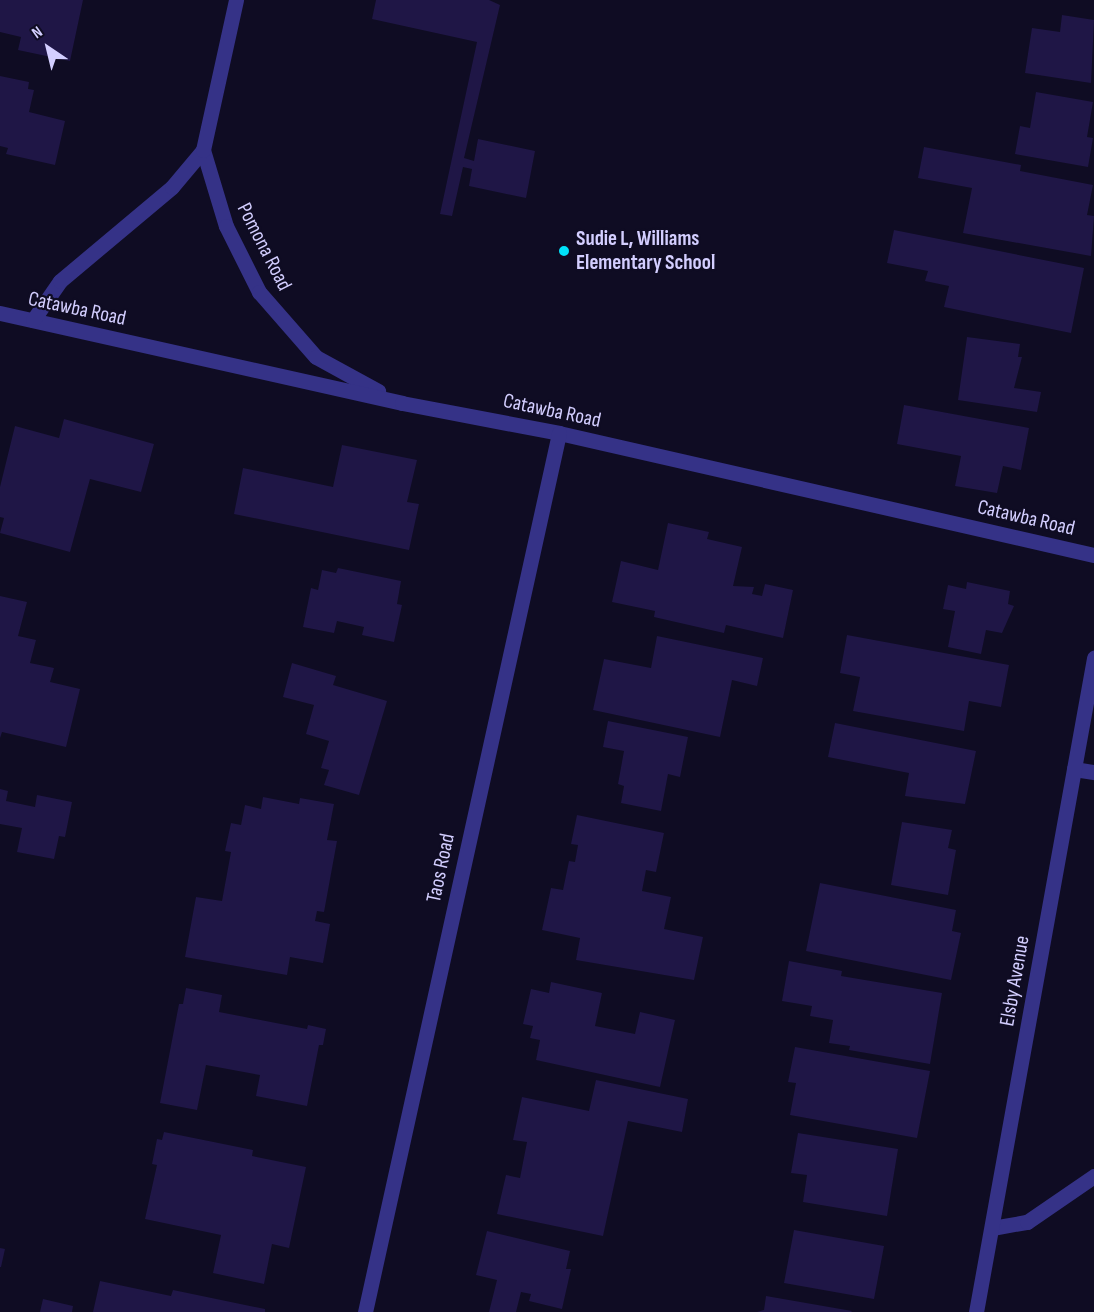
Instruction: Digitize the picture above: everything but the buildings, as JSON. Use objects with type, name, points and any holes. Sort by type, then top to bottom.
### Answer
[{"type":"street","name":"Pomona Road","points":[[33,320],[60,281],[172,187],[203,150],[236,0]]},
{"type":"street","name":"Pomona Road","points":[[203,150],[226,226],[259,292],[316,357],[337,372],[402,403]]},
{"type":"street","name":"Catawba Road","points":[[0,314],[402,403],[558,433],[1094,555]]},
{"type":"street","name":"Taos Road","points":[[365,1312],[558,433]]},
{"type":"street","name":"Elsby Avenue","points":[[976,1312],[1094,658]]},
{"type":"street","points":[[1074,769],[1094,772]]},
{"type":"street","points":[[992,1228],[1028,1222],[1094,1176]]},
{"type":"place","name":"Sudie L, Williams Elementary School","points":[[564,251]]}]
